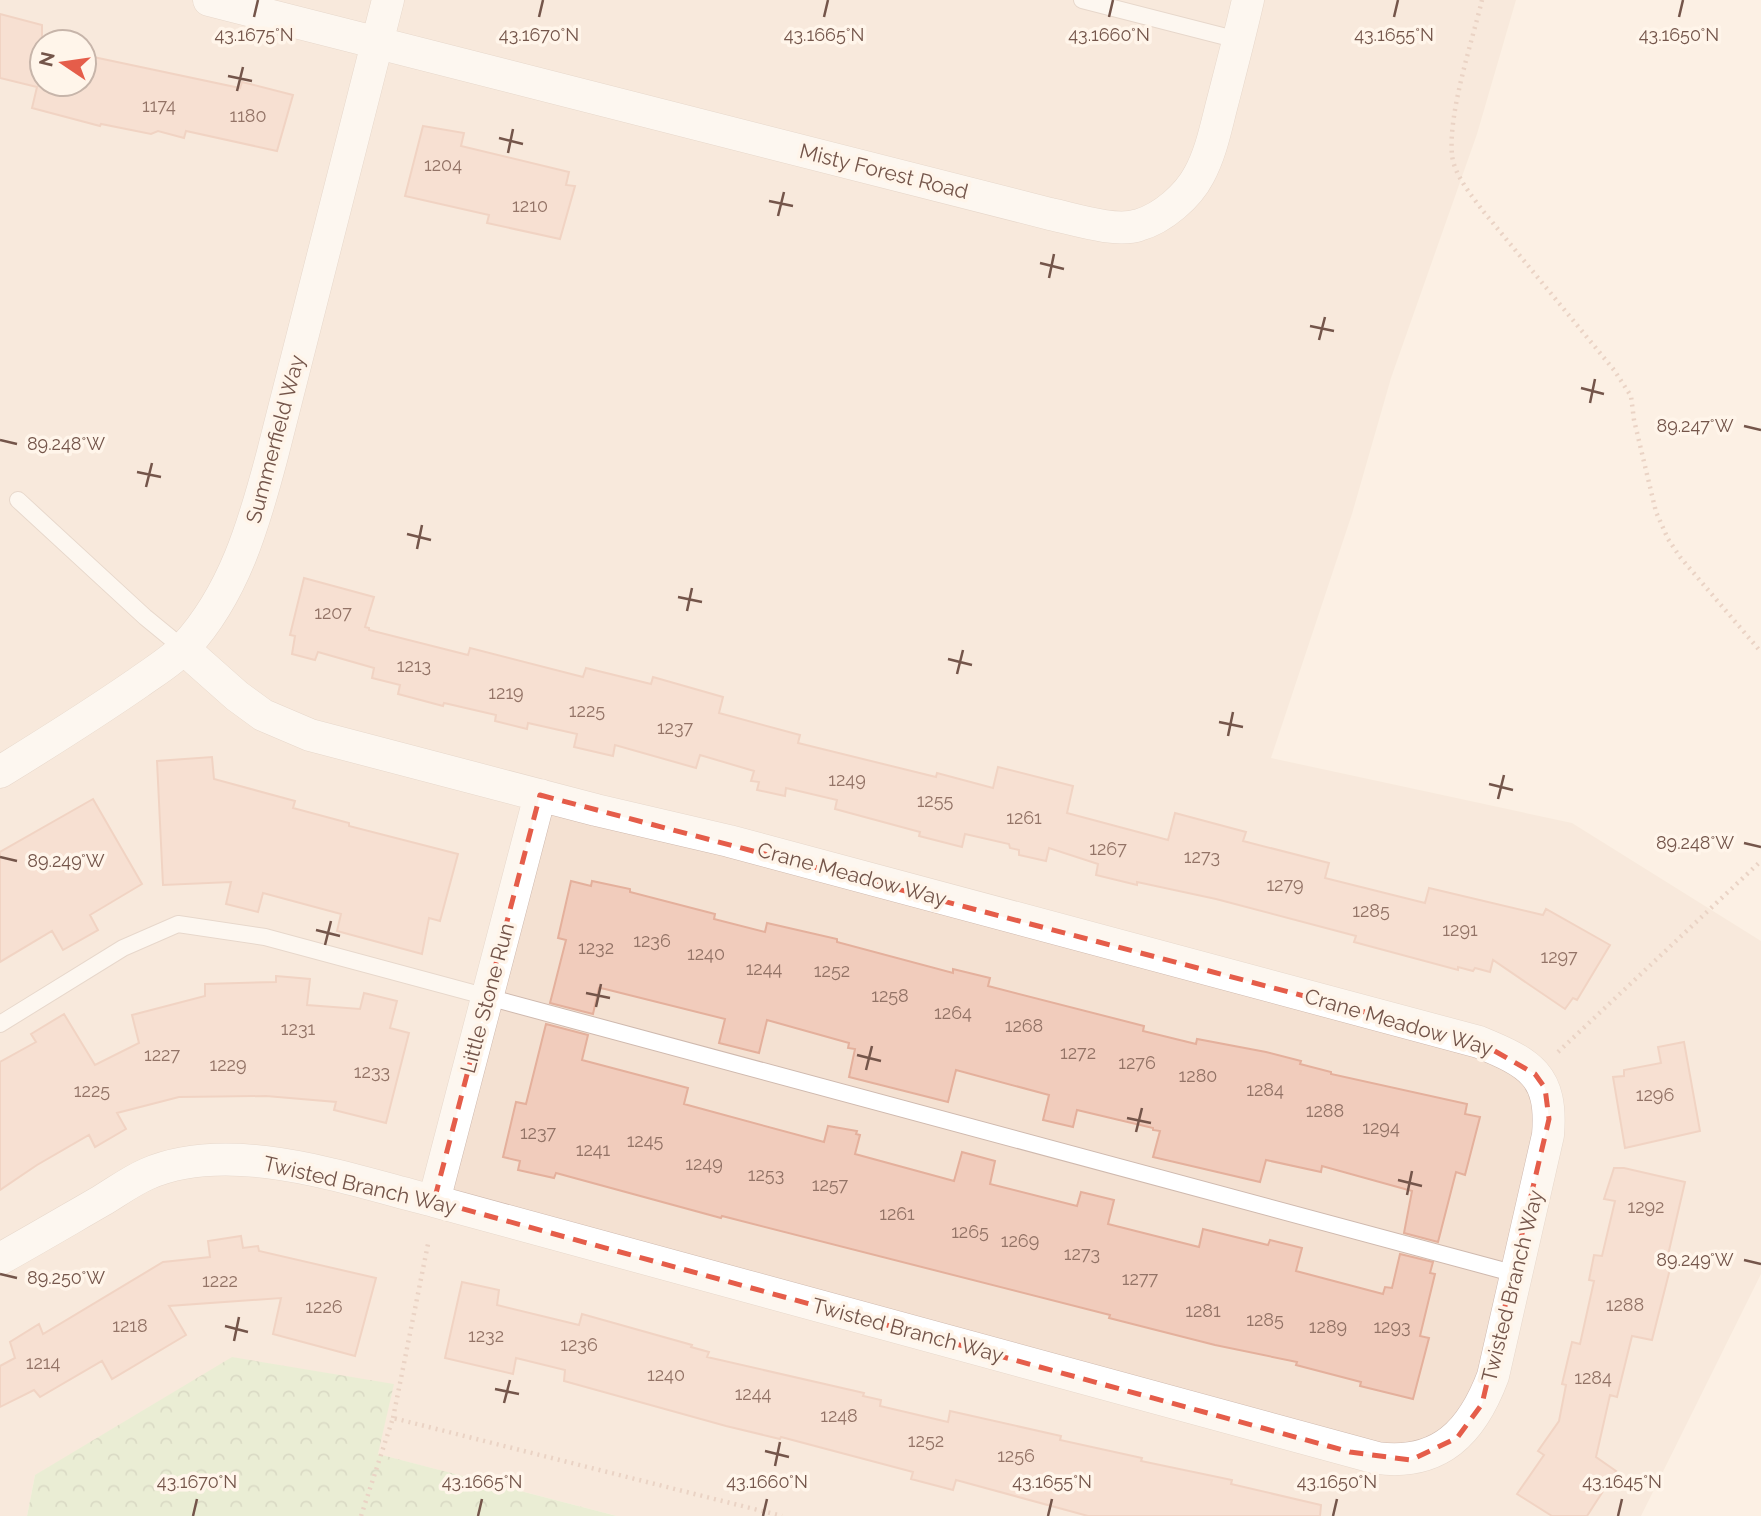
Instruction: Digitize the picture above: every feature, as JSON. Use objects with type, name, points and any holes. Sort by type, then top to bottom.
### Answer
[{"type":"street","name":"Misty Forest Road","points":[[209,0],[1037,211],[1089,223],[1118,226],[1138,226],[1162,214],[1180,200],[1199,176],[1213,140],[1248,0]]},
{"type":"street","name":"Summerfield Way","points":[[0,772],[100,709],[184,649],[209,615],[235,571],[253,525],[388,0]]},
{"type":"street","name":"Crane Meadow Way","points":[[184,649],[263,715],[310,735],[742,845],[1479,1042],[1521,1061],[1535,1074]]},
{"type":"street","name":"Little Stone Run","points":[[434,1201],[540,795]]},
{"type":"street","name":"Twisted Branch Way","points":[[0,1259],[148,1174],[204,1160],[279,1163],[434,1201],[1350,1452],[1396,1461],[1411,1460],[1457,1438],[1482,1404],[1493,1376],[1548,1135],[1545,1088],[1535,1074]]},
{"type":"lane","points":[[1082,0],[1238,40]]},
{"type":"lane","points":[[18,500],[145,617],[184,649]]},
{"type":"lane","points":[[0,1024],[123,948],[178,924],[265,937],[1516,1274]]},
{"type":"path","points":[[1482,0],[1453,122],[1452,157],[1465,186],[1483,211],[1614,370],[1631,396],[1634,420],[1656,512],[1668,538],[1679,557],[1761,652]]},
{"type":"path","points":[[1535,1074],[1761,861]]},
{"type":"path","points":[[361,1516],[393,1418],[428,1244]]},
{"type":"path","points":[[393,1418],[782,1516]]},
{"type":"highlighted area","points":[[540,795],[1479,1042],[1535,1074],[1545,1088],[1549,1119],[1482,1404],[1457,1438],[1411,1460],[1350,1452],[434,1201]]},
{"type":"shaded area","points":[[0,0],[1516,0],[1477,134],[1391,378],[1352,514],[1271,758],[1572,823],[1761,941],[1761,1274],[1641,1516],[617,1516],[377,1454],[393,1384],[35,1475],[27,1516],[0,1516]]},
{"type":"green space","points":[[232,1357],[394,1384],[378,1454],[617,1516],[27,1516],[35,1475]]},
{"type":"building","points":[[0,14],[42,25],[42,28],[28,28],[28,85],[0,78]]},
{"type":"building","points":[[98,58],[240,88],[242,82],[293,95],[277,151],[186,131],[184,138],[158,131],[151,134],[101,124],[100,126],[32,108],[34,98],[98,98]]},
{"type":"building","points":[[423,126],[464,133],[461,146],[569,172],[566,185],[575,186],[560,239],[487,223],[489,215],[405,196]]},
{"type":"building","points":[[304,578],[374,597],[365,627],[369,630],[468,655],[470,648],[583,677],[586,668],[651,684],[653,677],[723,697],[719,713],[800,735],[798,743],[993,788],[998,767],[1073,786],[1067,813],[1168,840],[1175,813],[1246,832],[1243,841],[1329,863],[1325,878],[1425,903],[1429,888],[1543,915],[1546,909],[1610,945],[1577,1000],[1573,998],[1565,1009],[1493,960],[1490,972],[1475,968],[1473,971],[1458,967],[1458,970],[1354,942],[1356,936],[1216,899],[1096,875],[1098,864],[1049,848],[1046,861],[1019,855],[1019,850],[1010,848],[1009,844],[965,834],[962,847],[919,836],[920,832],[835,809],[837,800],[786,788],[785,796],[757,790],[759,782],[751,781],[754,771],[700,755],[696,768],[615,745],[613,756],[574,747],[577,734],[528,723],[527,729],[495,721],[496,715],[444,703],[443,706],[398,694],[400,685],[372,678],[374,668],[318,652],[315,660],[292,654],[295,636],[290,635]]},
{"type":"building","points":[[212,757],[214,779],[295,801],[293,808],[349,823],[349,826],[458,854],[440,921],[429,918],[422,954],[337,931],[341,914],[263,893],[258,912],[226,904],[231,882],[163,885],[157,761]]},
{"type":"building","points":[[93,799],[142,884],[90,915],[98,930],[63,950],[52,931],[0,962],[0,852]]},
{"type":"building","points":[[571,881],[591,886],[592,881],[630,889],[630,892],[715,914],[714,919],[765,932],[767,923],[837,939],[837,942],[953,973],[953,969],[990,978],[988,986],[1144,1026],[1143,1031],[1196,1044],[1197,1039],[1266,1052],[1301,1061],[1300,1064],[1331,1074],[1467,1104],[1465,1114],[1480,1117],[1465,1175],[1456,1172],[1438,1242],[1404,1233],[1412,1191],[1322,1166],[1321,1172],[1266,1160],[1260,1182],[1153,1157],[1160,1131],[1153,1128],[1077,1110],[1073,1127],[1043,1120],[1049,1095],[956,1070],[948,1102],[849,1077],[855,1049],[848,1048],[849,1043],[767,1020],[759,1053],[719,1043],[725,1019],[605,989],[599,988],[593,1014],[550,1003],[566,940],[558,938]]},
{"type":"building","points":[[276,976],[310,979],[307,1005],[360,1009],[364,993],[397,1001],[390,1028],[409,1033],[386,1123],[334,1110],[336,1102],[266,1096],[179,1097],[117,1113],[126,1129],[95,1147],[89,1135],[0,1190],[0,1062],[36,1042],[31,1034],[64,1014],[95,1065],[139,1043],[132,1015],[205,996],[205,984],[276,982]]},
{"type":"building","points":[[546,1024],[588,1035],[582,1060],[688,1088],[684,1104],[824,1142],[828,1126],[857,1131],[856,1134],[860,1135],[855,1154],[954,1181],[962,1152],[995,1161],[990,1184],[1077,1206],[1081,1192],[1114,1200],[1108,1224],[1199,1247],[1203,1229],[1268,1245],[1270,1240],[1302,1248],[1296,1271],[1383,1294],[1385,1287],[1392,1288],[1400,1254],[1433,1262],[1430,1273],[1435,1274],[1420,1336],[1429,1338],[1413,1399],[1360,1386],[1361,1382],[1296,1365],[1297,1362],[1215,1345],[1109,1318],[1110,1315],[722,1216],[721,1218],[556,1173],[554,1178],[518,1170],[520,1161],[503,1157],[516,1102],[526,1104]]},
{"type":"building","points":[[1684,1042],[1700,1131],[1625,1148],[1613,1077],[1624,1076],[1624,1070],[1661,1063],[1658,1047]]},
{"type":"building","points":[[1614,1168],[1685,1182],[1665,1268],[1670,1269],[1652,1340],[1632,1336],[1617,1397],[1610,1395],[1596,1457],[1616,1471],[1587,1516],[1552,1516],[1517,1494],[1544,1455],[1538,1451],[1559,1421],[1566,1385],[1562,1384],[1572,1342],[1580,1344],[1594,1281],[1589,1280],[1594,1255],[1602,1256],[1615,1201],[1604,1199]]},
{"type":"building","points":[[241,1236],[243,1248],[258,1246],[259,1251],[376,1278],[355,1356],[273,1334],[281,1298],[169,1306],[186,1335],[112,1379],[102,1361],[40,1397],[34,1390],[0,1407],[0,1366],[15,1358],[10,1342],[39,1324],[43,1334],[163,1262],[210,1257],[208,1241]]},
{"type":"building","points":[[462,1282],[499,1290],[497,1305],[579,1325],[582,1314],[692,1345],[691,1347],[709,1352],[707,1357],[864,1393],[863,1396],[881,1400],[880,1406],[948,1422],[950,1411],[1061,1436],[1060,1440],[1142,1458],[1141,1461],[1232,1480],[1231,1484],[1321,1505],[1320,1516],[1088,1516],[956,1480],[953,1490],[911,1479],[913,1472],[781,1437],[780,1439],[726,1426],[564,1381],[565,1370],[516,1358],[513,1374],[445,1358]]}]
